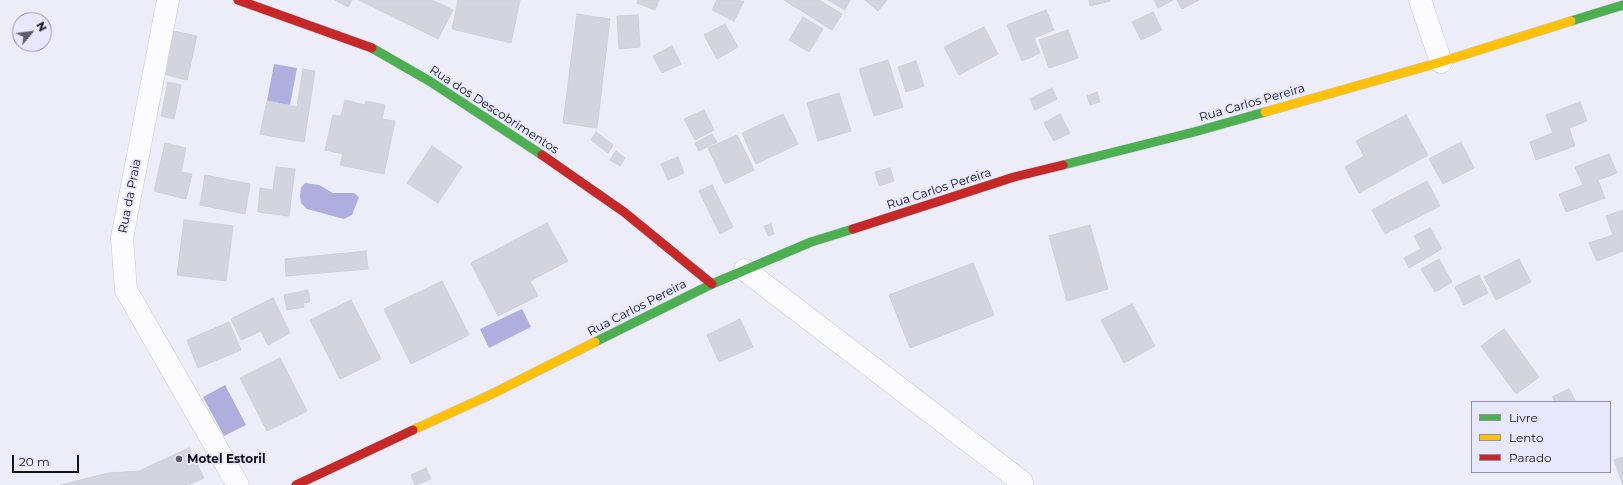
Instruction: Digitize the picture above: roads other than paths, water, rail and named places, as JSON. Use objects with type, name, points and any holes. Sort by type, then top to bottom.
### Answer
[{"type":"street","name":"Rua da Praia","points":[[168,0],[122,238],[126,290],[238,485]]},
{"type":"street","name":"Rua dos Descobrimentos","points":[[238,0],[372,48],[431,82],[500,127],[624,212],[712,284]]},
{"type":"street","points":[[1420,0],[1441,62]]},
{"type":"street","name":"Rua Carlos Pereira","points":[[296,485],[492,394],[712,284],[811,242],[1014,177],[1194,132],[1441,62],[1623,5]]},
{"type":"street","points":[[745,270],[1022,482],[1020,485]]},
{"type":"water","points":[[274,64],[297,68],[290,105],[267,101]]},
{"type":"water","points":[[305,183],[319,185],[333,193],[354,193],[359,197],[352,215],[344,219],[307,209],[301,203],[300,196],[301,188]]},
{"type":"water","points":[[522,309],[531,327],[489,348],[480,329]]},
{"type":"water","points":[[225,385],[246,425],[224,436],[203,397]]},
{"type":"place","name":"Motel Estoril","points":[[179,459]]}]
